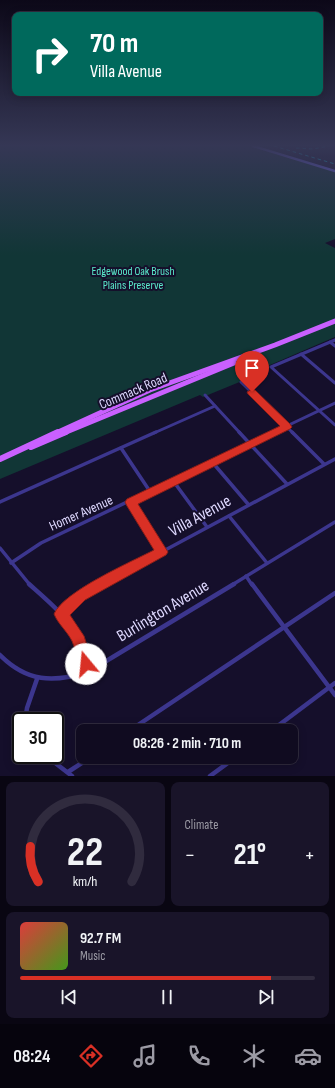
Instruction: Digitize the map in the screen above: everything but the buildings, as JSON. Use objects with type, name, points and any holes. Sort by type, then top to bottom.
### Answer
[{"type":"main road","name":"Commack Road","points":[[0,459],[335,321]]},
{"type":"street","points":[[335,340],[271,367],[335,425]]},
{"type":"street","points":[[330,342],[335,346]]},
{"type":"street","points":[[301,354],[335,383]]},
{"type":"street","points":[[241,382],[324,464]]},
{"type":"street","points":[[205,395],[287,484]]},
{"type":"street","name":"Homer Avenue","points":[[11,563],[41,543],[174,482],[335,403]]},
{"type":"street","points":[[0,502],[215,406]]},
{"type":"street","points":[[121,448],[151,492]]},
{"type":"street","name":"Villa Avenue","points":[[61,614],[81,596],[229,516],[248,504],[335,459]]},
{"type":"street","points":[[213,463],[248,504]]},
{"type":"street","points":[[174,482],[207,527]]},
{"type":"street","points":[[130,502],[162,552]]},
{"type":"street","points":[[229,516],[267,564]]},
{"type":"street","name":"Burlington Avenue","points":[[0,655],[19,671],[37,679],[65,679],[88,672],[335,522]]},
{"type":"street","points":[[0,548],[23,578],[61,614],[72,628],[79,640],[88,672]]},
{"type":"street","points":[[246,576],[335,695]]},
{"type":"street","points":[[139,724],[335,593]]},
{"type":"street","points":[[26,712],[37,679]]},
{"type":"street","points":[[280,724],[335,684]]},
{"type":"street","points":[[57,764],[70,774],[82,764]]},
{"type":"street","points":[[210,776],[226,764]]},
{"type":"green space","name":"Edgewood Oak Brush Plains Preserve","points":[[0,182],[335,182],[335,239],[325,243],[335,248],[335,337],[270,365],[267,367],[269,370],[203,397],[200,395],[0,479]]},
{"type":"route","points":[[86,664],[79,640],[61,614],[68,606],[94,588],[162,552],[130,502],[287,427],[252,392]]}]
